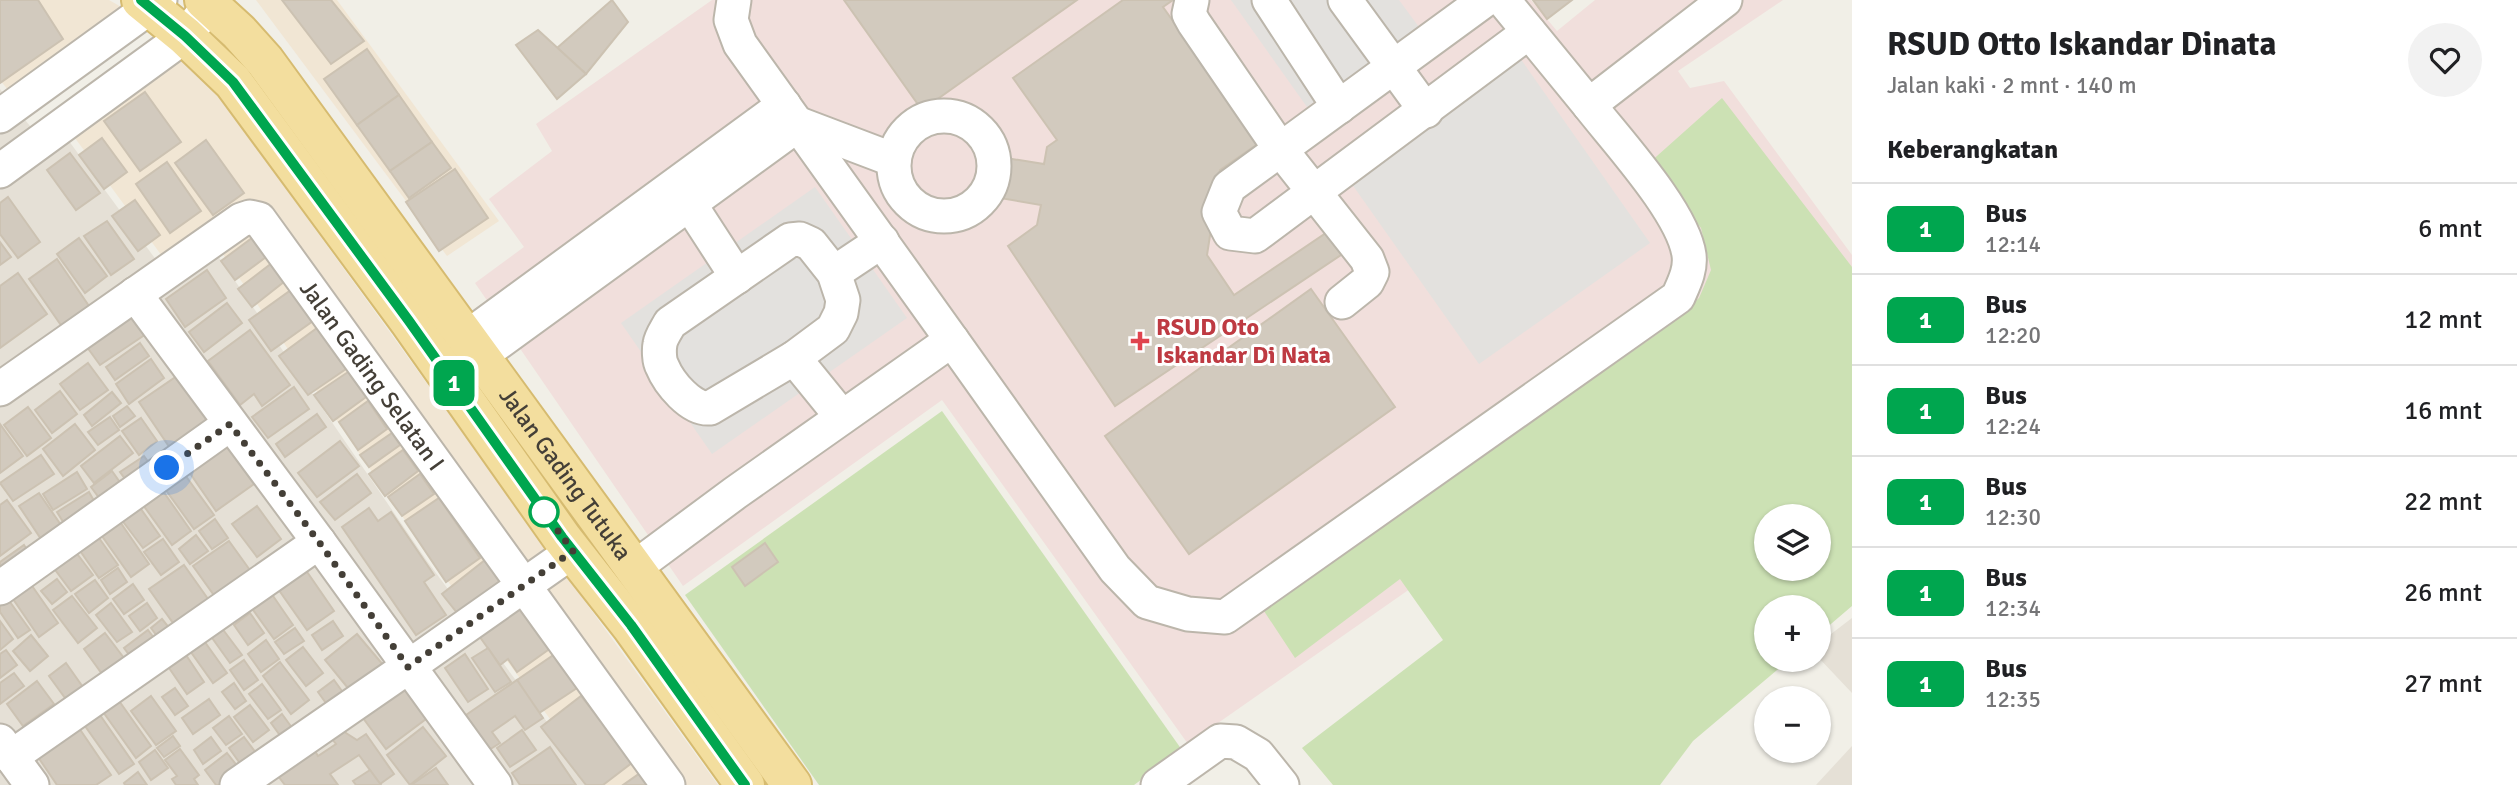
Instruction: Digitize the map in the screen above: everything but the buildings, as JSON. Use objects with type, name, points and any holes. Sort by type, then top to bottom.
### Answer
[{"type":"main road","name":"Jalan Gading Tutuka","points":[[210,2],[265,61],[792,785]]},
{"type":"main road","name":"Jalan Gading Tutuka","points":[[151,3],[233,82],[745,785]]},
{"type":"main road","points":[[568,544],[595,513]]},
{"type":"street","points":[[734,0],[731,20],[740,44],[1115,569],[1147,602],[1188,614],[1225,617],[1678,297],[1688,275],[1689,254],[1673,213],[1503,0]]},
{"type":"street","points":[[1192,0],[1189,14],[1194,23],[1280,150],[1367,260],[1372,272],[1367,282],[1342,302]]},
{"type":"street","points":[[1269,0],[1339,107]]},
{"type":"street","points":[[1345,0],[1426,111]]},
{"type":"street","points":[[1485,0],[1229,187],[1219,212],[1230,233],[1255,236],[1530,32]]},
{"type":"street","points":[[1589,105],[1725,0]]},
{"type":"street","points":[[0,171],[185,36],[210,2]]},
{"type":"street","points":[[0,116],[151,3]]},
{"type":"street","points":[[791,115],[894,159]]},
{"type":"street","points":[[473,347],[579,283],[689,204],[791,115]]},
{"type":"street","points":[[473,347],[791,115]]},
{"type":"street","points":[[689,204],[737,276]]},
{"type":"street","name":"Jalan Gading Selatan I","points":[[0,388],[242,220],[250,217],[259,219],[668,785]]},
{"type":"street","points":[[800,239],[811,244],[834,273],[843,300],[841,313],[833,329],[794,358],[710,408],[701,409],[687,401],[661,365],[660,341],[670,323],[790,240],[800,239]]},
{"type":"street","points":[[834,273],[882,241]]},
{"type":"street","points":[[135,295],[319,542],[493,785]]},
{"type":"street","points":[[634,568],[952,340]]},
{"type":"street","points":[[794,358],[842,417]]},
{"type":"street","points":[[0,588],[230,424]]},
{"type":"street","points":[[32,785],[6,749],[319,542]]},
{"type":"street","points":[[237,785],[524,584],[568,544]]},
{"type":"street","points":[[1158,785],[1220,741],[1236,742],[1258,755],[1282,785]]},
{"type":"shaded area","points":[[0,0],[109,0],[123,8],[8,90],[0,80]]},
{"type":"shaded area","points":[[256,0],[337,0],[499,221],[447,256]]},
{"type":"shaded area","name":"RSUD Oto Iskandar Di Nata","points":[[712,0],[1531,0],[1557,31],[1595,0],[1783,0],[1678,71],[1690,88],[1724,81],[1852,255],[1852,280],[1188,744],[942,400],[683,586],[475,283],[524,247],[489,199],[552,151],[536,124]]},
{"type":"shaded area","points":[[1231,0],[1399,0],[1419,27],[1307,107]]},
{"type":"shaded area","points":[[181,54],[215,91],[718,785],[599,785],[435,564],[218,247],[176,275],[72,134]]},
{"type":"shaded area","points":[[1520,58],[1650,243],[1479,364],[1349,180]]},
{"type":"shaded area","points":[[0,89],[47,147],[66,137],[173,283],[216,253],[427,561],[594,785],[0,785]]},
{"type":"shaded area","points":[[815,187],[907,318],[712,454],[621,323]]},
{"type":"shaded area","points":[[1852,618],[1852,693],[1831,671],[1831,634]]},
{"type":"shaded area","points":[[1852,746],[1852,785],[1816,785]]},
{"type":"green space","points":[[1722,98],[1852,267],[1852,606],[1831,624],[1831,595],[1754,595],[1754,672],[1775,672],[1758,686],[1754,686],[1754,690],[1693,741],[1660,785],[1333,785],[1302,748],[1443,640],[1400,579],[1295,658],[1262,608],[1656,335],[1699,298],[1711,270],[1701,228],[1648,164]]},
{"type":"green space","points":[[942,411],[1182,750],[1134,785],[819,785],[685,595]]},
{"type":"bus line","name":"1","points":[[141,0],[185,36],[233,82],[745,785]]},
{"type":"place","name":"RSUD Oto Iskandar Di Nata","points":[[1140,341]]},
{"type":"route","points":[[167,468],[230,424],[408,667],[573,551],[544,512]]}]
